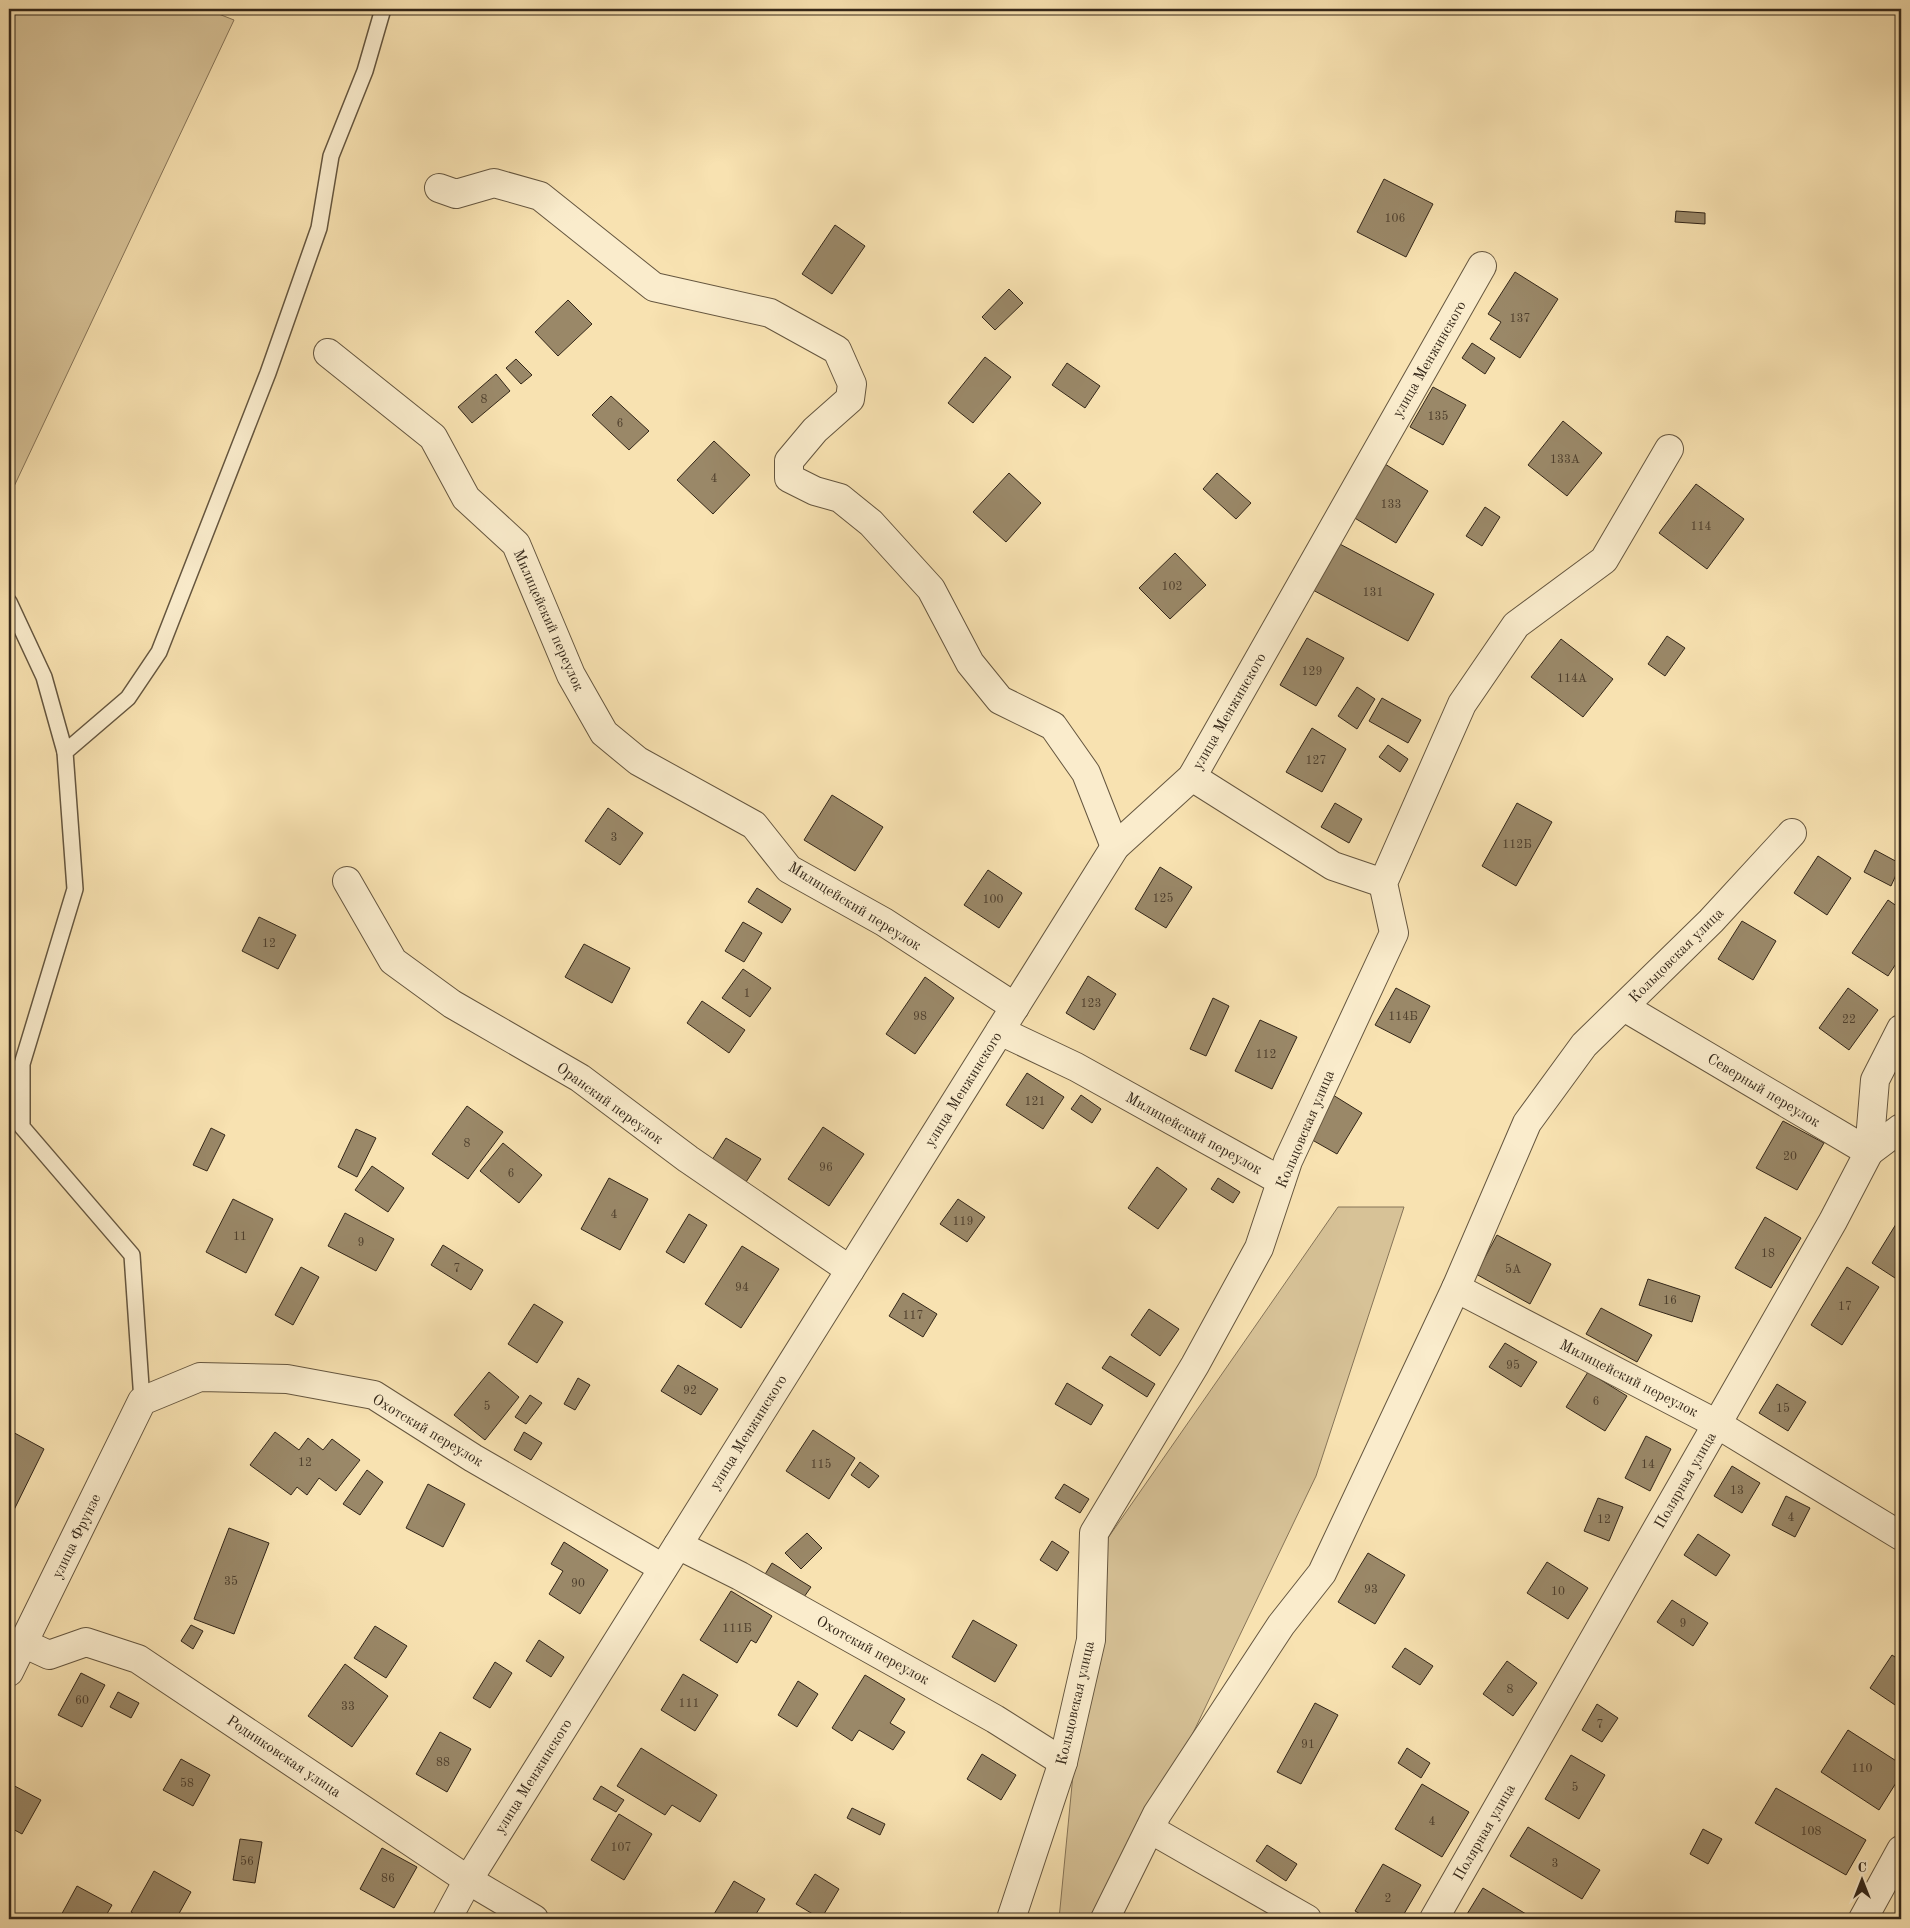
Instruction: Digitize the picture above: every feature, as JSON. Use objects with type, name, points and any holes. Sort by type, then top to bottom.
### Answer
[{"type":"street","points":[[439,188],[456,194],[494,183],[540,196],[654,287],[770,314],[837,350],[852,384],[850,399],[815,430],[789,461],[789,478],[815,491],[840,498],[871,523],[931,589],[970,663],[1000,700],[1053,726],[1086,773],[1115,847]]},
{"type":"street","name":"улица Менжинского","points":[[447,1919],[468,1880],[1115,847],[1192,777],[1482,266]]},
{"type":"street","name":"Милицейский переулок","points":[[328,353],[433,437],[466,498],[516,544],[571,675],[604,733],[638,761],[754,825],[789,868],[884,922],[1014,1007]]},
{"type":"street","points":[[1192,777],[1333,866],[1383,883],[1468,696],[1516,626],[1604,560],[1670,449]]},
{"type":"street","name":"Кольцовская улица","points":[[1105,1919],[1157,1814],[1280,1625],[1322,1573],[1456,1288],[1528,1122],[1584,1045],[1711,921],[1792,833]]},
{"type":"street","name":"Оранский переулок","points":[[348,881],[394,961],[452,1004],[580,1078],[688,1159],[850,1270]]},
{"type":"street","name":"Кольцовская улица","points":[[1011,1919],[1063,1762],[1091,1640],[1094,1533],[1195,1364],[1260,1248],[1288,1161],[1394,933],[1383,883]]},
{"type":"street","name":"Северный переулок","points":[[1624,1007],[1869,1152]]},
{"type":"street","name":"Полярная улица","points":[[1434,1919],[1828,1229],[1869,1152],[1875,1080],[1901,1029]]},
{"type":"street","name":"Милицейский переулок","points":[[1000,1031],[1076,1067],[1281,1181]]},
{"type":"street","points":[[1869,1152],[1901,1128]]},
{"type":"street","name":"Милицейский переулок","points":[[1456,1288],[1717,1424],[1901,1536]]},
{"type":"street","name":"Охотский переулок","points":[[142,1401],[200,1376],[287,1379],[374,1395],[473,1458],[663,1568]]},
{"type":"street","name":"улица Фрунзе","points":[[9,1672],[142,1401]]},
{"type":"street","name":"Охотский переулок","points":[[678,1545],[740,1576],[995,1719],[1063,1762]]},
{"type":"street","name":"Родниковская улица","points":[[23,1643],[49,1655],[86,1642],[138,1659],[468,1880],[534,1919]]},
{"type":"street","points":[[1150,1829],[1307,1919]]},
{"type":"street","points":[[1863,1919],[1899,1862]]},
{"type":"lane","points":[[65,752],[128,698],[159,652],[268,373],[319,228],[331,156],[365,72],[383,9]]},
{"type":"lane","points":[[9,602],[44,678],[65,752],[75,889],[22,1064],[22,1127],[132,1255],[142,1401]]},
{"type":"shaded area","points":[[9,9],[206,9],[234,20],[9,497]]},
{"type":"shaded area","points":[[1338,1207],[1404,1207],[1316,1476],[1104,1919],[1059,1919],[1094,1558]]},
{"type":"building","points":[[1384,179],[1433,204],[1406,257],[1357,232]]},
{"type":"building","points":[[1676,211],[1705,213],[1705,224],[1675,222]]},
{"type":"building","points":[[835,225],[865,246],[832,294],[802,274]]},
{"type":"building","points":[[1515,272],[1558,299],[1520,358],[1490,339],[1501,322],[1488,314]]},
{"type":"building","points":[[1009,289],[1023,303],[995,330],[982,317]]},
{"type":"building","points":[[568,300],[592,324],[558,356],[535,332]]},
{"type":"building","points":[[1472,343],[1495,358],[1485,374],[1462,358]]},
{"type":"building","points":[[985,357],[1011,377],[973,423],[948,403]]},
{"type":"building","points":[[516,359],[532,375],[521,384],[506,368]]},
{"type":"building","points":[[1067,363],[1100,386],[1085,408],[1052,385]]},
{"type":"building","points":[[496,374],[510,391],[472,423],[458,407]]},
{"type":"building","points":[[1433,387],[1466,405],[1443,445],[1410,427]]},
{"type":"building","points":[[611,396],[649,431],[629,450],[592,415]]},
{"type":"building","points":[[1563,421],[1602,453],[1567,496],[1528,465]]},
{"type":"building","points":[[714,441],[750,475],[713,514],[677,480]]},
{"type":"building","points":[[1385,464],[1428,491],[1396,543],[1353,517]]},
{"type":"building","points":[[1009,473],[1041,503],[1006,542],[973,512]]},
{"type":"building","points":[[1217,473],[1251,503],[1236,519],[1203,489]]},
{"type":"building","points":[[1696,484],[1744,519],[1707,569],[1659,533]]},
{"type":"building","points":[[1485,507],[1500,517],[1482,546],[1466,536]]},
{"type":"building","points":[[1336,542],[1434,594],[1408,641],[1311,589]]},
{"type":"building","points":[[1175,553],[1206,585],[1170,619],[1139,588]]},
{"type":"building","points":[[1667,636],[1685,648],[1665,676],[1648,664]]},
{"type":"building","points":[[1307,638],[1344,658],[1316,706],[1280,685]]},
{"type":"building","points":[[1561,639],[1613,679],[1583,717],[1531,677]]},
{"type":"building","points":[[1357,687],[1375,699],[1357,729],[1338,716]]},
{"type":"building","points":[[1382,698],[1421,720],[1408,743],[1369,721]]},
{"type":"building","points":[[1312,728],[1346,749],[1322,792],[1286,772]]},
{"type":"building","points":[[1388,745],[1408,759],[1400,772],[1379,757]]},
{"type":"building","points":[[832,795],[883,827],[855,871],[804,840]]},
{"type":"building","points":[[1335,803],[1362,819],[1349,843],[1321,827]]},
{"type":"building","points":[[1517,803],[1552,822],[1516,886],[1482,866]]},
{"type":"building","points":[[608,808],[643,833],[620,865],[585,841]]},
{"type":"building","points":[[1875,850],[1901,864],[1891,886],[1864,872]]},
{"type":"building","points":[[1818,856],[1851,878],[1827,915],[1794,893]]},
{"type":"building","points":[[1160,867],[1192,887],[1166,928],[1135,909]]},
{"type":"building","points":[[988,870],[1022,893],[999,928],[964,905]]},
{"type":"building","points":[[757,888],[791,909],[782,923],[748,902]]},
{"type":"building","points":[[1888,900],[1901,909],[1901,956],[1888,976],[1852,953]]},
{"type":"building","points":[[259,917],[296,935],[278,969],[242,951]]},
{"type":"building","points":[[1742,921],[1776,941],[1753,980],[1718,959]]},
{"type":"building","points":[[743,922],[762,933],[744,962],[725,951]]},
{"type":"building","points":[[584,944],[630,968],[612,1003],[565,977]]},
{"type":"building","points":[[743,969],[771,988],[750,1017],[722,998]]},
{"type":"building","points":[[1088,976],[1116,994],[1094,1030],[1066,1013]]},
{"type":"building","points":[[925,977],[954,998],[915,1054],[886,1034]]},
{"type":"building","points":[[1396,988],[1430,1006],[1410,1043],[1375,1025]]},
{"type":"building","points":[[1848,988],[1878,1010],[1849,1050],[1819,1028]]},
{"type":"building","points":[[1213,998],[1229,1006],[1206,1056],[1190,1049]]},
{"type":"building","points":[[702,1001],[745,1030],[729,1053],[687,1023]]},
{"type":"building","points":[[1260,1020],[1297,1037],[1272,1089],[1235,1071]]},
{"type":"building","points":[[1027,1073],[1064,1097],[1043,1129],[1006,1105]]},
{"type":"building","points":[[1081,1095],[1101,1109],[1092,1123],[1071,1109]]},
{"type":"building","points":[[1333,1095],[1362,1113],[1337,1154],[1307,1137]]},
{"type":"building","points":[[467,1106],[503,1132],[468,1179],[432,1154]]},
{"type":"building","points":[[1783,1121],[1824,1143],[1797,1190],[1756,1168]]},
{"type":"building","points":[[823,1127],[864,1154],[829,1206],[788,1179]]},
{"type":"building","points":[[211,1128],[225,1135],[207,1171],[193,1165]]},
{"type":"building","points":[[356,1129],[376,1138],[357,1177],[338,1167]]},
{"type":"building","points":[[726,1138],[761,1159],[746,1182],[712,1160]]},
{"type":"building","points":[[503,1143],[542,1175],[519,1203],[480,1171]]},
{"type":"building","points":[[372,1166],[404,1188],[388,1212],[355,1190]]},
{"type":"building","points":[[1157,1167],[1187,1189],[1158,1229],[1128,1208]]},
{"type":"building","points":[[609,1178],[648,1199],[620,1250],[581,1229]]},
{"type":"building","points":[[1218,1178],[1240,1192],[1233,1203],[1211,1189]]},
{"type":"building","points":[[233,1199],[273,1219],[246,1273],[206,1252]]},
{"type":"building","points":[[958,1199],[985,1217],[967,1242],[940,1224]]},
{"type":"building","points":[[345,1213],[394,1239],[376,1271],[328,1246]]},
{"type":"building","points":[[689,1214],[707,1225],[684,1263],[666,1252]]},
{"type":"building","points":[[1901,1216],[1901,1268],[1895,1278],[1872,1263]]},
{"type":"building","points":[[1765,1217],[1801,1238],[1771,1288],[1735,1268]]},
{"type":"building","points":[[1497,1235],[1551,1264],[1530,1304],[1476,1274]]},
{"type":"building","points":[[443,1245],[483,1270],[471,1290],[431,1265]]},
{"type":"building","points":[[742,1246],[779,1269],[741,1328],[705,1304]]},
{"type":"building","points":[[301,1267],[319,1277],[293,1325],[275,1315]]},
{"type":"building","points":[[1847,1267],[1879,1287],[1842,1345],[1811,1325]]},
{"type":"building","points":[[1648,1279],[1700,1296],[1692,1322],[1639,1305]]},
{"type":"building","points":[[903,1293],[937,1314],[923,1337],[889,1316]]},
{"type":"building","points":[[534,1304],[563,1322],[537,1363],[508,1344]]},
{"type":"building","points":[[1601,1308],[1652,1335],[1637,1362],[1586,1334]]},
{"type":"building","points":[[1149,1309],[1179,1329],[1160,1356],[1131,1335]]},
{"type":"building","points":[[1505,1343],[1537,1362],[1521,1387],[1489,1367]]},
{"type":"building","points":[[1110,1356],[1155,1384],[1147,1397],[1102,1368]]},
{"type":"building","points":[[678,1365],[718,1389],[701,1415],[661,1391]]},
{"type":"building","points":[[489,1372],[519,1397],[485,1440],[454,1415]]},
{"type":"building","points":[[1588,1372],[1627,1396],[1605,1431],[1566,1407]]},
{"type":"building","points":[[578,1378],[590,1385],[575,1410],[564,1404]]},
{"type":"building","points":[[1067,1383],[1103,1405],[1091,1425],[1055,1404]]},
{"type":"building","points":[[1777,1384],[1806,1402],[1788,1431],[1759,1413]]},
{"type":"building","points":[[530,1395],[542,1403],[526,1424],[515,1417]]},
{"type":"building","points":[[9,1430],[44,1449],[9,1520]]},
{"type":"building","points":[[813,1430],[855,1458],[829,1499],[786,1471]]},
{"type":"building","points":[[275,1432],[299,1450],[308,1438],[323,1450],[332,1439],[360,1460],[336,1491],[319,1478],[307,1495],[297,1487],[291,1495],[250,1465]]},
{"type":"building","points":[[524,1432],[542,1443],[531,1460],[514,1450]]},
{"type":"building","points":[[1646,1436],[1671,1449],[1650,1491],[1625,1478]]},
{"type":"building","points":[[860,1462],[879,1476],[869,1488],[851,1475]]},
{"type":"building","points":[[1732,1466],[1760,1483],[1742,1513],[1714,1496]]},
{"type":"building","points":[[367,1470],[383,1482],[360,1515],[343,1504]]},
{"type":"building","points":[[428,1484],[465,1504],[443,1547],[406,1528]]},
{"type":"building","points":[[1064,1484],[1089,1499],[1080,1513],[1055,1498]]},
{"type":"building","points":[[1786,1496],[1810,1508],[1795,1537],[1772,1525]]},
{"type":"building","points":[[1598,1498],[1623,1507],[1609,1541],[1584,1531]]},
{"type":"building","points":[[229,1528],[269,1543],[234,1634],[194,1619]]},
{"type":"building","points":[[807,1533],[822,1548],[801,1569],[785,1553]]},
{"type":"building","points":[[1698,1534],[1730,1555],[1716,1576],[1684,1555]]},
{"type":"building","points":[[1052,1541],[1069,1552],[1057,1571],[1040,1560]]},
{"type":"building","points":[[564,1542],[608,1570],[580,1614],[549,1594],[563,1571],[551,1564]]},
{"type":"building","points":[[1368,1553],[1405,1575],[1375,1624],[1338,1602]]},
{"type":"building","points":[[1547,1562],[1588,1588],[1568,1619],[1527,1593]]},
{"type":"building","points":[[772,1563],[811,1587],[802,1600],[764,1576]]},
{"type":"building","points":[[731,1591],[772,1616],[756,1643],[751,1640],[737,1663],[700,1640]]},
{"type":"building","points":[[1672,1600],[1708,1623],[1693,1646],[1657,1622]]},
{"type":"building","points":[[973,1620],[1017,1645],[995,1682],[952,1657]]},
{"type":"building","points":[[191,1625],[203,1631],[193,1649],[181,1641]]},
{"type":"building","points":[[375,1626],[407,1646],[386,1678],[354,1658]]},
{"type":"building","points":[[539,1640],[564,1657],[551,1677],[526,1661]]},
{"type":"building","points":[[1405,1648],[1433,1666],[1420,1685],[1392,1667]]},
{"type":"building","points":[[1892,1655],[1901,1661],[1901,1709],[1870,1688]]},
{"type":"building","points":[[1507,1661],[1537,1683],[1513,1716],[1483,1694]]},
{"type":"building","points":[[495,1662],[512,1673],[490,1708],[473,1698]]},
{"type":"building","points":[[345,1664],[388,1696],[352,1747],[308,1716]]},
{"type":"building","points":[[81,1673],[105,1685],[82,1727],[58,1715]]},
{"type":"building","points":[[683,1674],[718,1695],[695,1731],[661,1710]]},
{"type":"building","points":[[865,1675],[905,1699],[890,1723],[905,1732],[893,1750],[859,1730],[852,1741],[832,1728]]},
{"type":"building","points":[[798,1681],[818,1694],[797,1727],[778,1715]]},
{"type":"building","points":[[118,1692],[139,1703],[131,1718],[110,1707]]},
{"type":"building","points":[[1315,1703],[1338,1715],[1301,1784],[1277,1772]]},
{"type":"building","points":[[1597,1704],[1618,1718],[1602,1742],[1582,1730]]},
{"type":"building","points":[[1848,1730],[1901,1764],[1901,1775],[1879,1810],[1821,1772]]},
{"type":"building","points":[[440,1732],[471,1749],[447,1792],[416,1774]]},
{"type":"building","points":[[641,1748],[717,1795],[700,1822],[672,1805],[665,1815],[617,1786]]},
{"type":"building","points":[[1407,1748],[1430,1763],[1421,1778],[1398,1763]]},
{"type":"building","points":[[982,1754],[1016,1775],[1001,1800],[967,1779]]},
{"type":"building","points":[[1571,1755],[1605,1775],[1579,1819],[1545,1799]]},
{"type":"building","points":[[181,1759],[210,1775],[193,1806],[163,1790]]},
{"type":"building","points":[[9,1783],[41,1800],[22,1834],[9,1827]]},
{"type":"building","points":[[1422,1784],[1469,1812],[1442,1857],[1395,1829]]},
{"type":"building","points":[[601,1786],[624,1800],[616,1812],[593,1799]]},
{"type":"building","points":[[1776,1788],[1866,1840],[1846,1875],[1755,1823]]},
{"type":"building","points":[[852,1808],[885,1824],[880,1835],[847,1818]]},
{"type":"building","points":[[619,1814],[652,1834],[624,1880],[591,1860]]},
{"type":"building","points":[[1528,1827],[1600,1870],[1582,1899],[1510,1856]]},
{"type":"building","points":[[1703,1829],[1722,1839],[1708,1864],[1690,1854]]},
{"type":"building","points":[[240,1839],[262,1842],[255,1883],[233,1880]]},
{"type":"building","points":[[1267,1845],[1297,1864],[1286,1881],[1256,1861]]},
{"type":"building","points":[[382,1848],[417,1867],[394,1908],[360,1889]]},
{"type":"building","points":[[1383,1864],[1421,1885],[1401,1919],[1369,1919],[1355,1911]]},
{"type":"building","points":[[154,1871],[191,1892],[176,1919],[143,1919],[131,1912]]},
{"type":"building","points":[[815,1874],[839,1889],[821,1919],[796,1904]]},
{"type":"building","points":[[734,1881],[765,1899],[753,1919],[711,1919]]},
{"type":"building","points":[[77,1886],[112,1905],[104,1919],[59,1919]]},
{"type":"building","points":[[1483,1888],[1526,1914],[1522,1919],[1464,1919]]},
{"type":"building","points":[[900,1913],[910,1919],[896,1919]]}]
